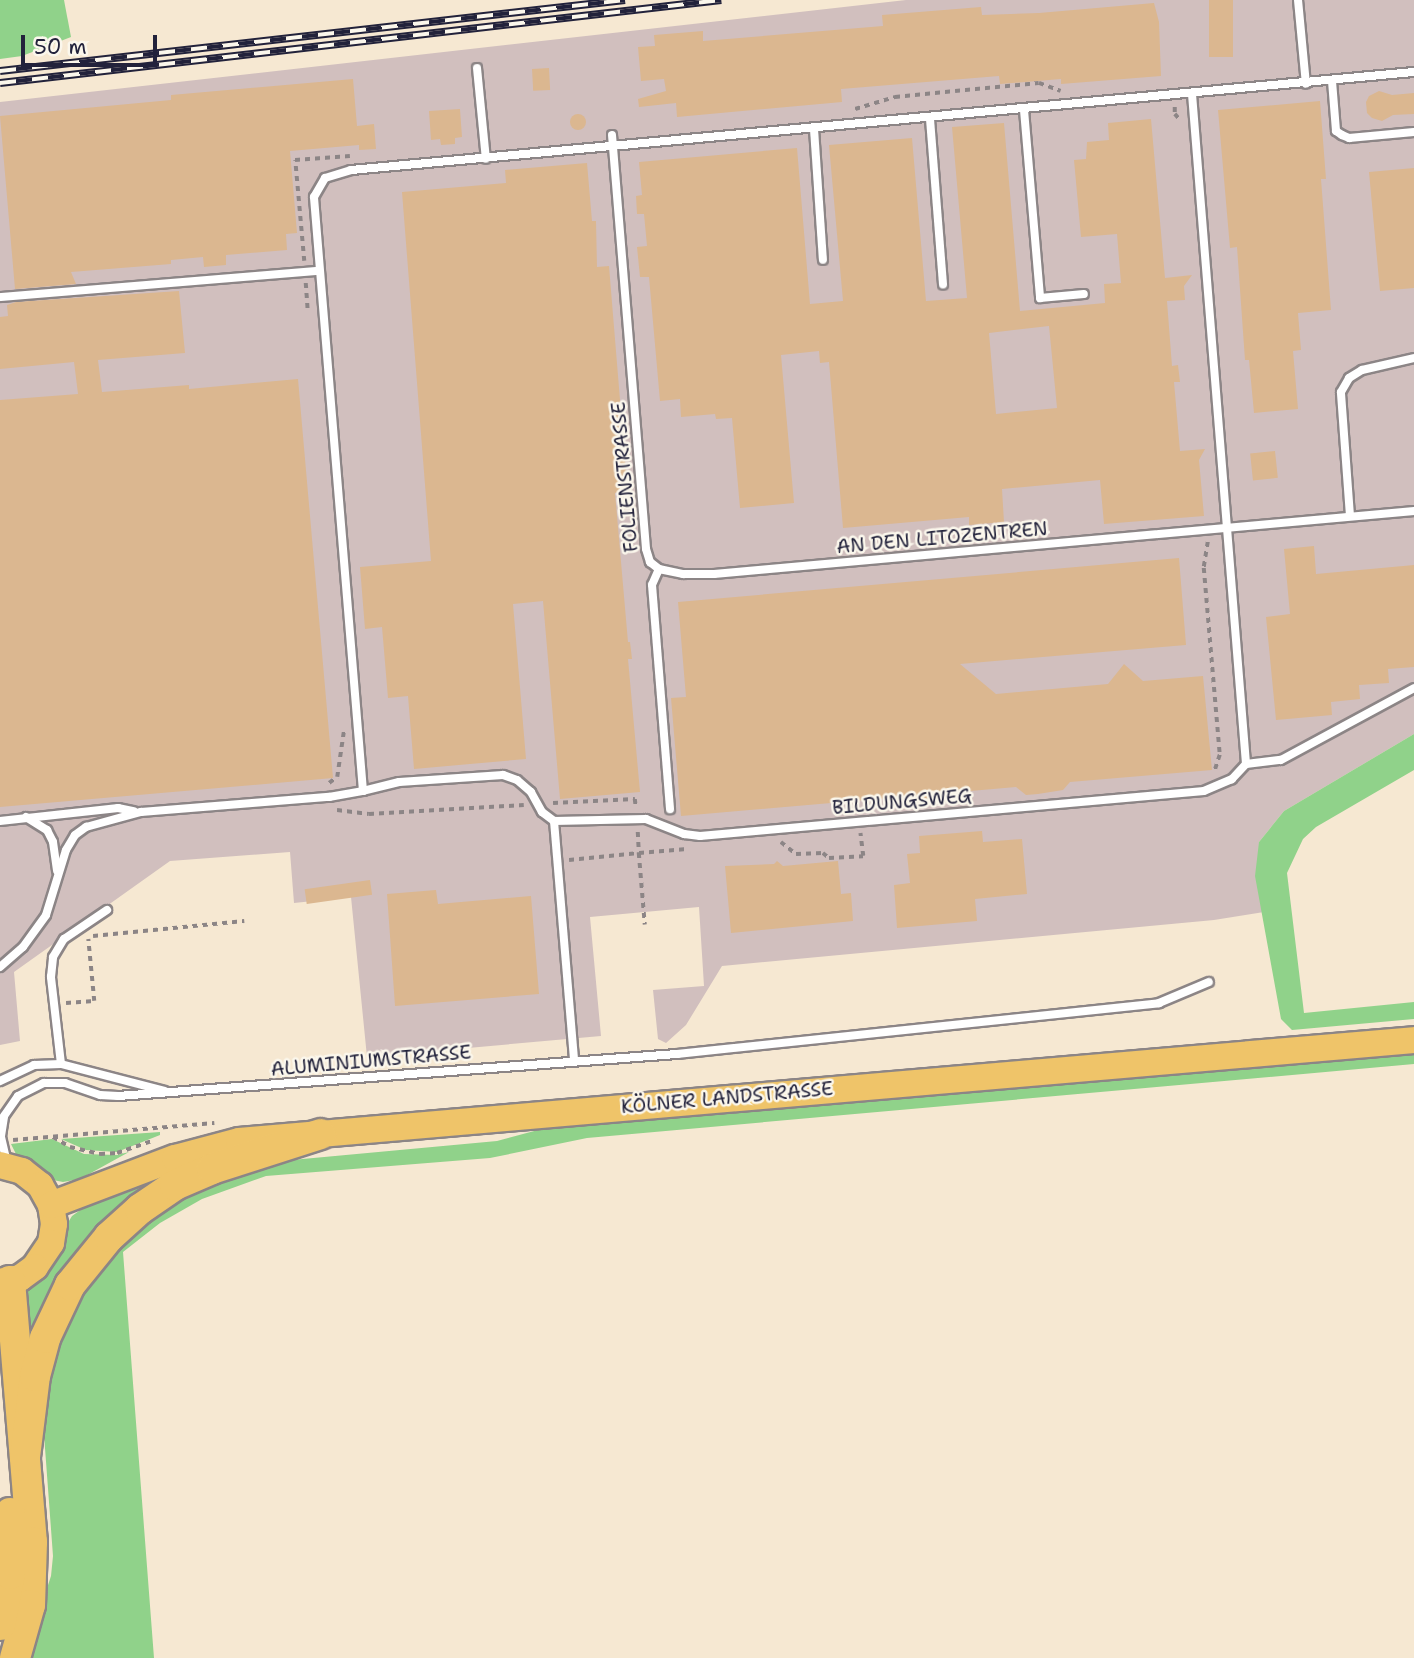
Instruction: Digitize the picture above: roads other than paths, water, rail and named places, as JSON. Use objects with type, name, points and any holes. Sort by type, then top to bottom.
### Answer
[{"type":"highway","points":[[25,1457],[35,1376],[45,1338],[71,1285],[108,1237],[140,1209],[175,1185],[212,1169],[321,1134]]},
{"type":"highway","points":[[5,1282],[25,1457],[32,1588],[27,1625],[15,1658]]},
{"type":"highway","points":[[0,1387],[11,1544],[8,1588],[0,1625]]},
{"type":"main road","name":"KÖLNER LANDSTRASSE","points":[[51,1205],[201,1149],[239,1141],[1414,1040]]},
{"type":"main road","points":[[4,1165],[35,1180],[51,1205],[53,1234],[47,1252],[36,1267],[5,1282]]},
{"type":"lane","points":[[1298,0],[1306,83]]},
{"type":"lane","points":[[477,68],[486,159]]},
{"type":"lane","points":[[363,791],[313,201],[325,178],[341,171],[1174,97],[1414,72]]},
{"type":"lane","points":[[1332,81],[1336,131],[1342,135],[1349,138],[1414,132]]},
{"type":"lane","points":[[1192,94],[1246,764],[1281,760],[1414,688]]},
{"type":"lane","points":[[1024,110],[1040,298],[1084,294]]},
{"type":"lane","points":[[930,119],[943,284]]},
{"type":"lane","points":[[814,130],[823,260]]},
{"type":"lane","name":"FOLIENSTRASSE","points":[[612,135],[646,549],[650,562],[659,569],[652,585],[670,810]]},
{"type":"lane","points":[[0,297],[318,271]]},
{"type":"lane","points":[[1350,516],[1341,392],[1349,378],[1362,370],[1414,358]]},
{"type":"lane","name":"AN DEN LITOZENTREN","points":[[659,569],[682,574],[714,574],[1414,511]]},
{"type":"lane","name":"BILDUNGSWEG","points":[[554,821],[650,820],[684,834],[700,836],[1204,792],[1232,779],[1246,764]]},
{"type":"lane","points":[[0,967],[23,947],[46,915],[57,874],[75,835],[102,821],[141,812],[329,797],[399,782],[503,775],[517,780],[531,792],[542,812],[554,821],[560,860],[574,1060]]},
{"type":"lane","points":[[0,821],[25,816],[118,808],[141,812]]},
{"type":"lane","points":[[25,816],[47,831],[53,842],[57,874]]},
{"type":"lane","points":[[61,1064],[51,972],[54,952],[64,939],[107,910]]},
{"type":"lane","name":"ALUMINIUMSTRASSE","points":[[4,1165],[1,1136],[4,1116],[14,1100],[35,1086],[59,1082],[111,1096],[677,1054],[1159,1003],[1209,982]]},
{"type":"lane","name":"ALUMINIUMSTRASSE","points":[[0,1081],[34,1065],[61,1064],[172,1093]]},
{"type":"railway","points":[[0,71],[625,0]]},
{"type":"railway","points":[[0,83],[721,0]]}]
